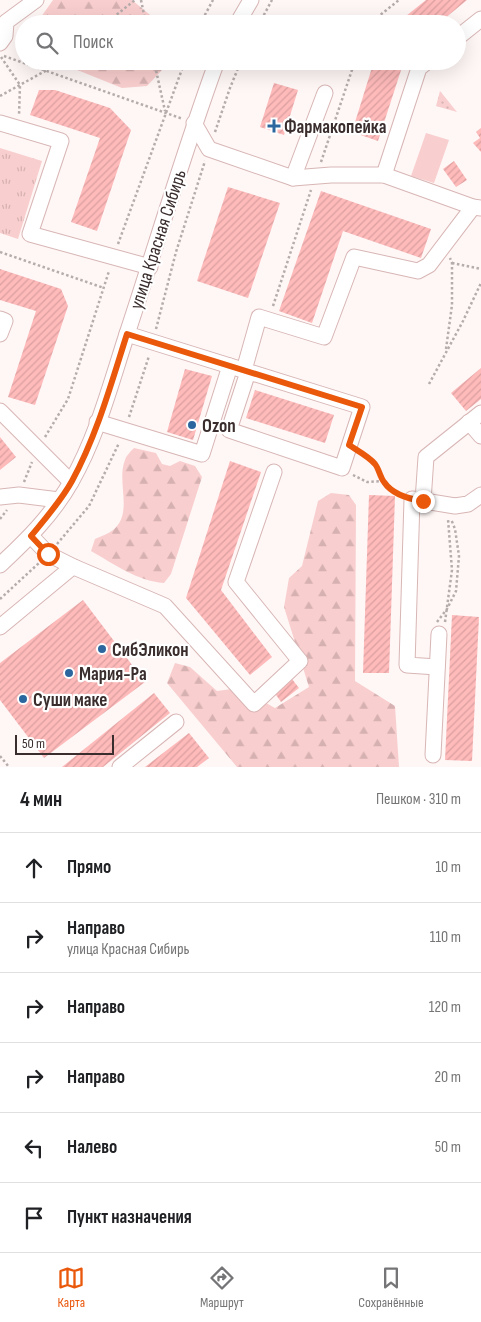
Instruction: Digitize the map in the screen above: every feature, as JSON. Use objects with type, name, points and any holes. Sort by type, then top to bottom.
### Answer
[{"type":"street","points":[[16,15],[36,0]]},
{"type":"street","points":[[242,15],[251,0]]},
{"type":"street","points":[[0,43],[5,36],[6,22],[15,15]]},
{"type":"street","points":[[466,31],[481,19]]},
{"type":"street","name":"улица Красная Сибирь","points":[[0,565],[31,536],[59,500],[71,482],[91,442],[150,267],[194,123],[214,70]]},
{"type":"street","points":[[384,175],[418,70]]},
{"type":"street","points":[[293,178],[324,93]]},
{"type":"street","points":[[0,123],[61,141],[30,234],[150,267]]},
{"type":"street","points":[[97,422],[202,454],[240,369],[259,317],[324,337],[354,257],[418,271],[429,265],[477,208],[384,175],[332,175],[293,178],[209,149],[194,123]]},
{"type":"street","points":[[0,319],[5,321],[0,334]]},
{"type":"street","points":[[127,334],[240,369],[362,407],[342,468],[229,430],[240,369]]},
{"type":"street","points":[[0,411],[71,482]]},
{"type":"street","points":[[437,667],[407,664],[417,500],[426,457],[481,412]]},
{"type":"street","points":[[469,422],[481,436]]},
{"type":"street","points":[[31,536],[48,554],[165,606],[254,704],[300,661],[236,582],[274,472]]},
{"type":"street","points":[[0,497],[19,495],[59,500]]},
{"type":"street","points":[[417,500],[446,505],[468,504],[481,495]]},
{"type":"street","points":[[0,628],[74,567]]},
{"type":"street","points":[[433,755],[437,667],[436,634]]},
{"type":"street","points":[[120,767],[176,722]]},
{"type":"path","points":[[116,15],[135,0]]},
{"type":"path","points":[[141,0],[144,15]]},
{"type":"path","points":[[205,15],[213,0]]},
{"type":"path","points":[[264,15],[272,0]]},
{"type":"path","points":[[380,15],[399,0]]},
{"type":"path","points":[[0,55],[15,60]]},
{"type":"path","points":[[0,55],[20,85],[18,128]]},
{"type":"path","points":[[0,96],[47,70],[194,123]]},
{"type":"path","points":[[156,70],[165,113]]},
{"type":"path","points":[[37,450],[68,399],[114,257],[182,70]]},
{"type":"path","points":[[444,246],[452,263],[452,305],[446,352]]},
{"type":"path","points":[[0,252],[104,288]]},
{"type":"path","points":[[452,263],[481,269]]},
{"type":"path","points":[[429,384],[481,283]]},
{"type":"path","points":[[349,445],[367,456],[377,466],[383,481],[390,489],[417,500]]},
{"type":"path","points":[[342,468],[367,482],[383,481]]},
{"type":"path","points":[[436,634],[456,592],[459,556],[455,529],[446,505]]},
{"type":"path","points":[[436,634],[444,631],[452,570],[446,505]]},
{"type":"path","points":[[0,756],[9,767]]},
{"type":"green space","points":[[53,0],[132,0],[150,15],[42,15]]},
{"type":"green space","points":[[77,70],[162,70],[147,86],[122,88]]},
{"type":"green space","points":[[440,91],[457,112],[436,106]]},
{"type":"green space","points":[[426,133],[449,140],[434,183],[411,176]]},
{"type":"green space","points":[[0,148],[42,161],[18,239],[0,233]]},
{"type":"green space","points":[[134,448],[156,453],[162,464],[170,466],[180,461],[195,466],[202,477],[171,574],[164,583],[144,579],[91,551],[95,539],[113,530],[119,523],[124,506],[123,469],[126,457]]},
{"type":"green space","points":[[331,493],[349,495],[356,505],[355,681],[395,706],[399,767],[237,767],[167,683],[175,663],[190,667],[217,691],[239,688],[275,708],[309,687],[284,607],[289,578],[302,566],[318,501]]},
{"type":"building","points":[[426,0],[467,0],[449,15],[407,15]]},
{"type":"building","points":[[371,70],[401,70],[378,141],[352,132]]},
{"type":"building","points":[[274,83],[298,90],[284,135],[260,127]]},
{"type":"building","points":[[39,90],[55,90],[110,108],[131,130],[97,231],[71,222],[100,138],[30,115]]},
{"type":"building","points":[[481,128],[481,152],[473,143],[480,138],[476,132]]},
{"type":"building","points":[[454,161],[467,180],[456,187],[443,169]]},
{"type":"building","points":[[228,187],[280,203],[248,298],[197,281]]},
{"type":"building","points":[[321,191],[431,229],[421,258],[343,231],[312,323],[279,311]]},
{"type":"building","points":[[0,269],[61,289],[68,306],[35,405],[8,397],[36,311],[0,300]]},
{"type":"building","points":[[481,368],[481,399],[466,411],[451,393]]},
{"type":"building","points":[[185,369],[212,376],[193,440],[167,432]]},
{"type":"building","points":[[255,390],[334,415],[325,443],[246,418]]},
{"type":"building","points":[[0,437],[16,457],[0,470]]},
{"type":"building","points":[[230,461],[261,472],[221,590],[272,657],[250,675],[186,598]]},
{"type":"building","points":[[369,495],[395,496],[389,673],[363,673]]},
{"type":"building","name":"Мария-Ра","points":[[83,600],[145,682],[44,758],[0,700],[0,663]]},
{"type":"building","points":[[452,615],[479,617],[472,761],[445,760]]},
{"type":"building","points":[[292,679],[299,688],[281,702],[274,692]]},
{"type":"building","points":[[154,693],[170,713],[103,767],[62,767]]},
{"type":"building","points":[[189,733],[209,758],[197,767],[145,767]]},
{"type":"place","name":"Фармакопейка","points":[[274,126]]},
{"type":"place","name":"Ozon","points":[[192,425]]},
{"type":"place","name":"СибЭликон","points":[[102,649]]},
{"type":"place","name":"Мария-Ра","points":[[69,673]]},
{"type":"place","name":"Суши маке","points":[[23,699]]},
{"type":"route","points":[[48,554],[31,536],[50,513],[71,482],[91,442],[127,334],[362,407],[349,445],[367,456],[377,466],[383,481],[390,489],[412,499],[423,501]]}]
